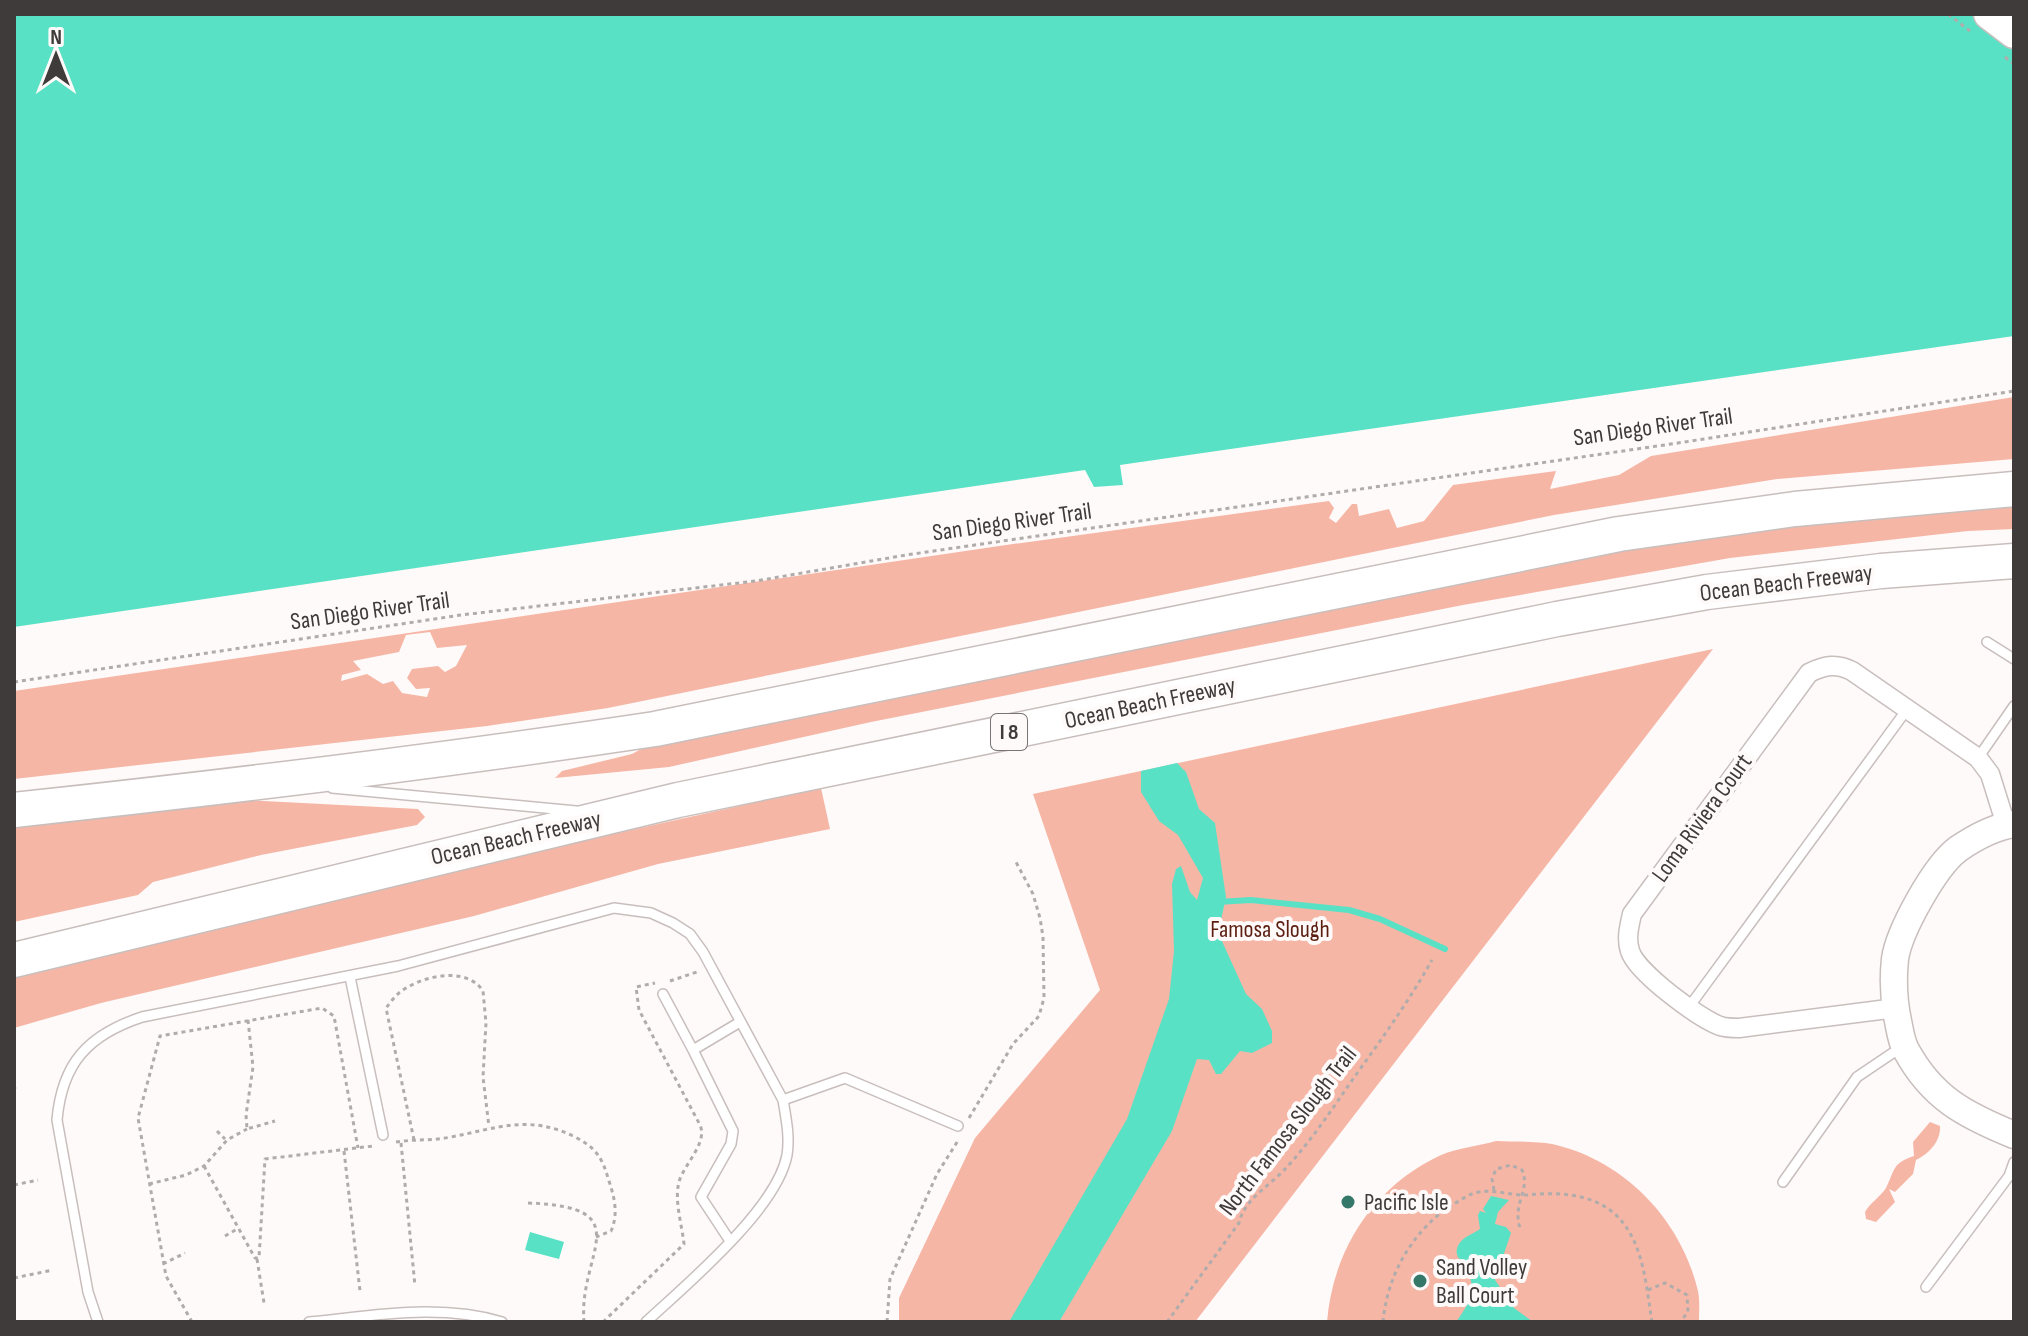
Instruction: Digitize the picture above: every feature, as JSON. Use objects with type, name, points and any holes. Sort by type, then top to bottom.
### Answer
[{"type":"highway","points":[[14,810],[269,783],[655,729],[1619,534],[1795,509],[2014,489]]},
{"type":"highway","name":"Ocean Beach Freeway","points":[[14,960],[616,815],[1557,619],[1692,594],[1881,571],[2014,561]]},
{"type":"main road","points":[[1989,14],[2014,33]]},
{"type":"street","name":"Loma Riviera Court","points":[[1896,1008],[1728,1028],[1717,1025],[1689,1007],[1640,967],[1630,954],[1627,936],[1632,914],[1809,673],[1830,665],[1842,666],[1978,758],[1990,774],[2010,825]]},
{"type":"street","points":[[2010,825],[1955,851],[1908,917],[1895,959],[1896,1008],[1903,1047],[1919,1071],[1942,1096],[1969,1116],[2014,1135]]},
{"type":"lane","points":[[1987,642],[2014,659]]},
{"type":"lane","points":[[1978,758],[2014,706]]},
{"type":"lane","points":[[1689,1007],[1908,708]]},
{"type":"lane","points":[[269,783],[616,815]]},
{"type":"lane","points":[[98,1322],[88,1292],[57,1120],[59,1095],[67,1071],[81,1054],[119,1025],[142,1017],[350,977],[614,908],[651,913],[690,934],[783,1100],[787,1153],[773,1191],[730,1241],[646,1322]]},
{"type":"lane","points":[[350,977],[386,1139]]},
{"type":"lane","points":[[663,994],[733,1131],[731,1144],[701,1197],[730,1241]]},
{"type":"lane","points":[[693,1050],[740,1022]]},
{"type":"lane","points":[[1783,1182],[1857,1077],[1903,1047]]},
{"type":"lane","points":[[783,1100],[845,1078],[960,1129]]},
{"type":"lane","points":[[1926,1287],[2009,1176],[2014,1162]]},
{"type":"lane","points":[[309,1322],[393,1313],[455,1312],[502,1322]]},
{"type":"path","name":"San Diego River Trail","points":[[14,682],[461,615],[756,581],[906,555],[2014,391]]},
{"type":"path","points":[[969,1119],[1013,1044],[1039,1016],[1044,998],[1040,918],[1033,894],[1016,862]]},
{"type":"path","name":"North Famosa Slough Trail","points":[[1167,1322],[1239,1223],[1241,1213],[1285,1170],[1325,1120],[1414,993],[1432,960]]},
{"type":"path","points":[[603,1322],[684,1244],[679,1181],[703,1132],[639,1010],[636,987],[675,980],[710,965]]},
{"type":"path","points":[[414,1140],[386,1008],[397,994],[410,986],[445,976],[469,978],[483,991],[486,1023],[483,1077],[489,1128]]},
{"type":"path","points":[[192,1322],[166,1276],[138,1110],[160,1036],[322,1008],[334,1016],[358,1149]]},
{"type":"path","points":[[247,1129],[253,1067],[248,1020]]},
{"type":"path","points":[[149,1184],[186,1175],[204,1166],[227,1140],[247,1129],[275,1121]]},
{"type":"path","points":[[386,1139],[428,1141],[517,1123],[539,1124],[564,1131],[592,1146],[602,1158],[615,1204],[616,1220],[611,1231],[596,1237]]},
{"type":"path","points":[[887,1322],[890,1279],[960,1129]]},
{"type":"path","points":[[217,1131],[227,1140]]},
{"type":"path","points":[[401,1141],[415,1286]]},
{"type":"path","points":[[264,1303],[257,1258],[265,1159],[375,1146]]},
{"type":"path","points":[[344,1151],[360,1291]]},
{"type":"path","points":[[204,1166],[257,1258]]},
{"type":"path","points":[[1494,1190],[1492,1179],[1496,1169],[1517,1166],[1525,1177],[1516,1210],[1520,1228]]},
{"type":"path","points":[[14,1185],[38,1180]]},
{"type":"path","points":[[1383,1322],[1389,1291],[1419,1232],[1463,1198],[1476,1192],[1494,1190],[1522,1195],[1576,1195],[1613,1213],[1628,1230],[1642,1265],[1652,1322]]},
{"type":"path","points":[[528,1203],[564,1206],[591,1217],[596,1237],[584,1292],[584,1322]]},
{"type":"path","points":[[225,1236],[239,1228]]},
{"type":"path","points":[[163,1264],[185,1253]]},
{"type":"path","points":[[14,1278],[53,1270]]},
{"type":"path","points":[[1648,1290],[1665,1283],[1682,1290],[1687,1295],[1688,1312],[1680,1322]]},
{"type":"green space","points":[[2014,397],[2014,459],[1777,479],[1554,515],[608,708],[487,726],[14,779],[14,691],[1006,545],[1329,501],[1334,508],[1329,518],[1336,523],[1352,504],[1357,504],[1359,516],[1389,509],[1397,528],[1424,521],[1453,485],[1556,471],[1550,489],[1619,475],[1651,456]],"holes":[[[430,632],[437,648],[467,645],[456,666],[445,672],[438,666],[412,669],[407,678],[416,689],[430,688],[427,697],[402,693],[393,681],[383,684],[367,674],[341,681],[342,675],[361,670],[353,661],[399,652],[406,635]]]},
{"type":"green space","points":[[2014,505],[2014,529],[1968,531],[1730,558],[1463,605],[871,722],[669,767],[555,778],[562,771],[632,754],[654,742],[1701,534]]},
{"type":"green space","name":"Famosa Slough","points":[[1713,649],[1195,1322],[899,1322],[899,1298],[975,1138],[1100,990],[1033,794]]},
{"type":"green space","points":[[821,788],[830,829],[658,864],[474,916],[101,1003],[14,1028],[14,975],[446,871]]},
{"type":"green space","points":[[244,800],[418,809],[425,817],[417,825],[261,855],[153,882],[138,895],[14,922],[14,822]]},
{"type":"green space","points":[[1930,1122],[1940,1126],[1933,1146],[1916,1160],[1913,1174],[1895,1192],[1889,1189],[1895,1202],[1876,1222],[1866,1219],[1865,1212],[1886,1188],[1895,1168],[1914,1156],[1913,1142]]},
{"type":"green space","points":[[1496,1141],[1545,1143],[1578,1152],[1603,1164],[1646,1196],[1678,1240],[1690,1265],[1699,1295],[1699,1322],[1327,1322],[1338,1269],[1348,1245],[1377,1202],[1417,1168],[1441,1155]]},
{"type":"shaded area","points":[[14,14],[2014,14],[2014,336],[1120,465],[1123,485],[1094,487],[1085,470],[14,627]]},
{"type":"shaded area","points":[[1177,763],[1186,772],[1199,809],[1215,823],[1226,897],[1221,939],[1246,994],[1262,1009],[1272,1031],[1272,1043],[1252,1053],[1240,1051],[1221,1074],[1216,1074],[1209,1060],[1197,1059],[1172,1131],[1059,1322],[1009,1322],[1127,1119],[1169,999],[1174,951],[1172,884],[1176,869],[1181,866],[1190,892],[1197,900],[1203,878],[1178,835],[1159,821],[1141,792],[1141,771]]},
{"type":"shaded area","points":[[1491,1196],[1509,1200],[1498,1212],[1495,1224],[1506,1227],[1511,1233],[1495,1280],[1514,1308],[1533,1322],[1456,1322],[1469,1302],[1472,1288],[1469,1273],[1457,1249],[1463,1239],[1480,1229],[1478,1215],[1480,1211],[1486,1213],[1483,1209]]},
{"type":"shaded area","points":[[530,1232],[564,1242],[559,1259],[525,1250]]},
{"type":"waterway","points":[[1217,902],[1251,900],[1349,910],[1380,919],[1445,949]]},
{"type":"place","name":"Pacific Isle","points":[[1348,1202]]},
{"type":"place","name":"Sand Volley Ball Court","points":[[1420,1281]]}]
